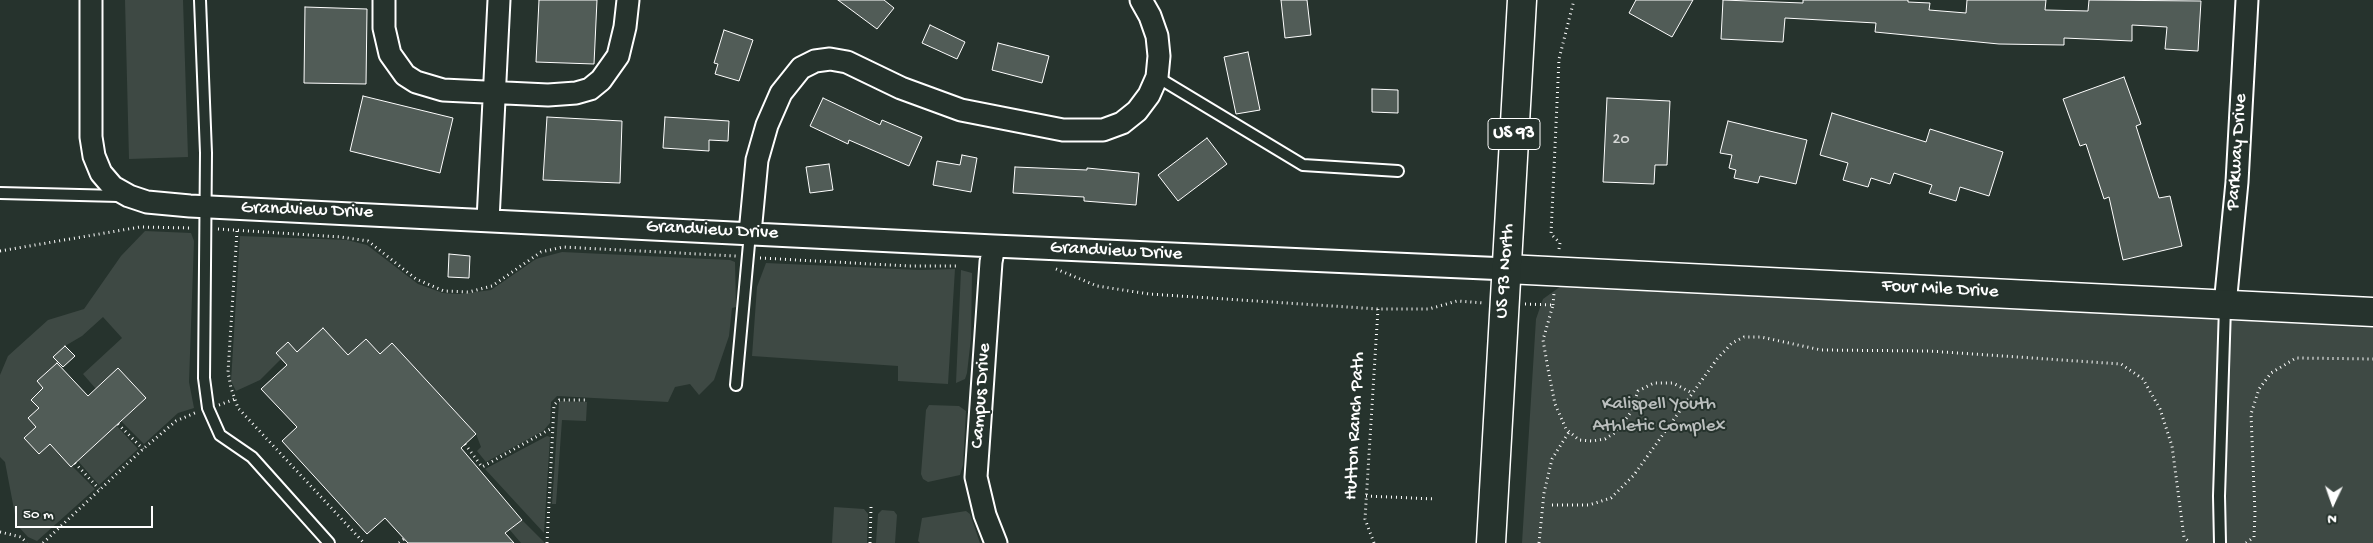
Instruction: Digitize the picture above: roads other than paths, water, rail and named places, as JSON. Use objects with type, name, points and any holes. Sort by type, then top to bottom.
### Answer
[{"type":"street","name":"Grandview Drive","points":[[92,0],[91,137],[94,156],[101,174],[113,187],[129,196],[147,202],[207,207],[994,246],[1507,269]]},
{"type":"street","points":[[384,0],[386,42],[390,54],[405,75],[429,88],[470,93],[548,95],[576,93],[590,88],[601,80],[618,56],[625,27],[628,0]]},
{"type":"street","points":[[488,220],[499,0]]},
{"type":"street","points":[[750,233],[757,160],[767,125],[781,93],[790,79],[801,68],[815,61],[830,59],[847,62],[900,88],[961,110],[1063,130],[1103,130],[1122,123],[1137,111],[1149,96],[1156,77],[1159,56],[1157,36],[1150,16],[1141,0]]},
{"type":"street","name":"US 93 North","points":[[1490,543],[1522,0]]},
{"type":"street","name":"Parkway Drive","points":[[2225,305],[2237,182],[2247,0]]},
{"type":"street","name":"Campus Drive","points":[[994,246],[991,262],[976,477],[985,515],[996,543]]},
{"type":"street","name":"Four Mile Drive","points":[[1507,269],[1557,273],[2373,312]]},
{"type":"lane","points":[[200,0],[207,207],[204,378],[208,408],[220,435],[252,457],[330,543]]},
{"type":"lane","points":[[1156,77],[1303,165],[1398,171]]},
{"type":"lane","points":[[0,193],[129,196]]},
{"type":"lane","points":[[736,385],[750,233]]},
{"type":"lane","points":[[2220,543],[2219,496],[2225,305]]},
{"type":"park label","name":"Kalispell Youth Athletic Complex","points":[[1659,416]]}]
